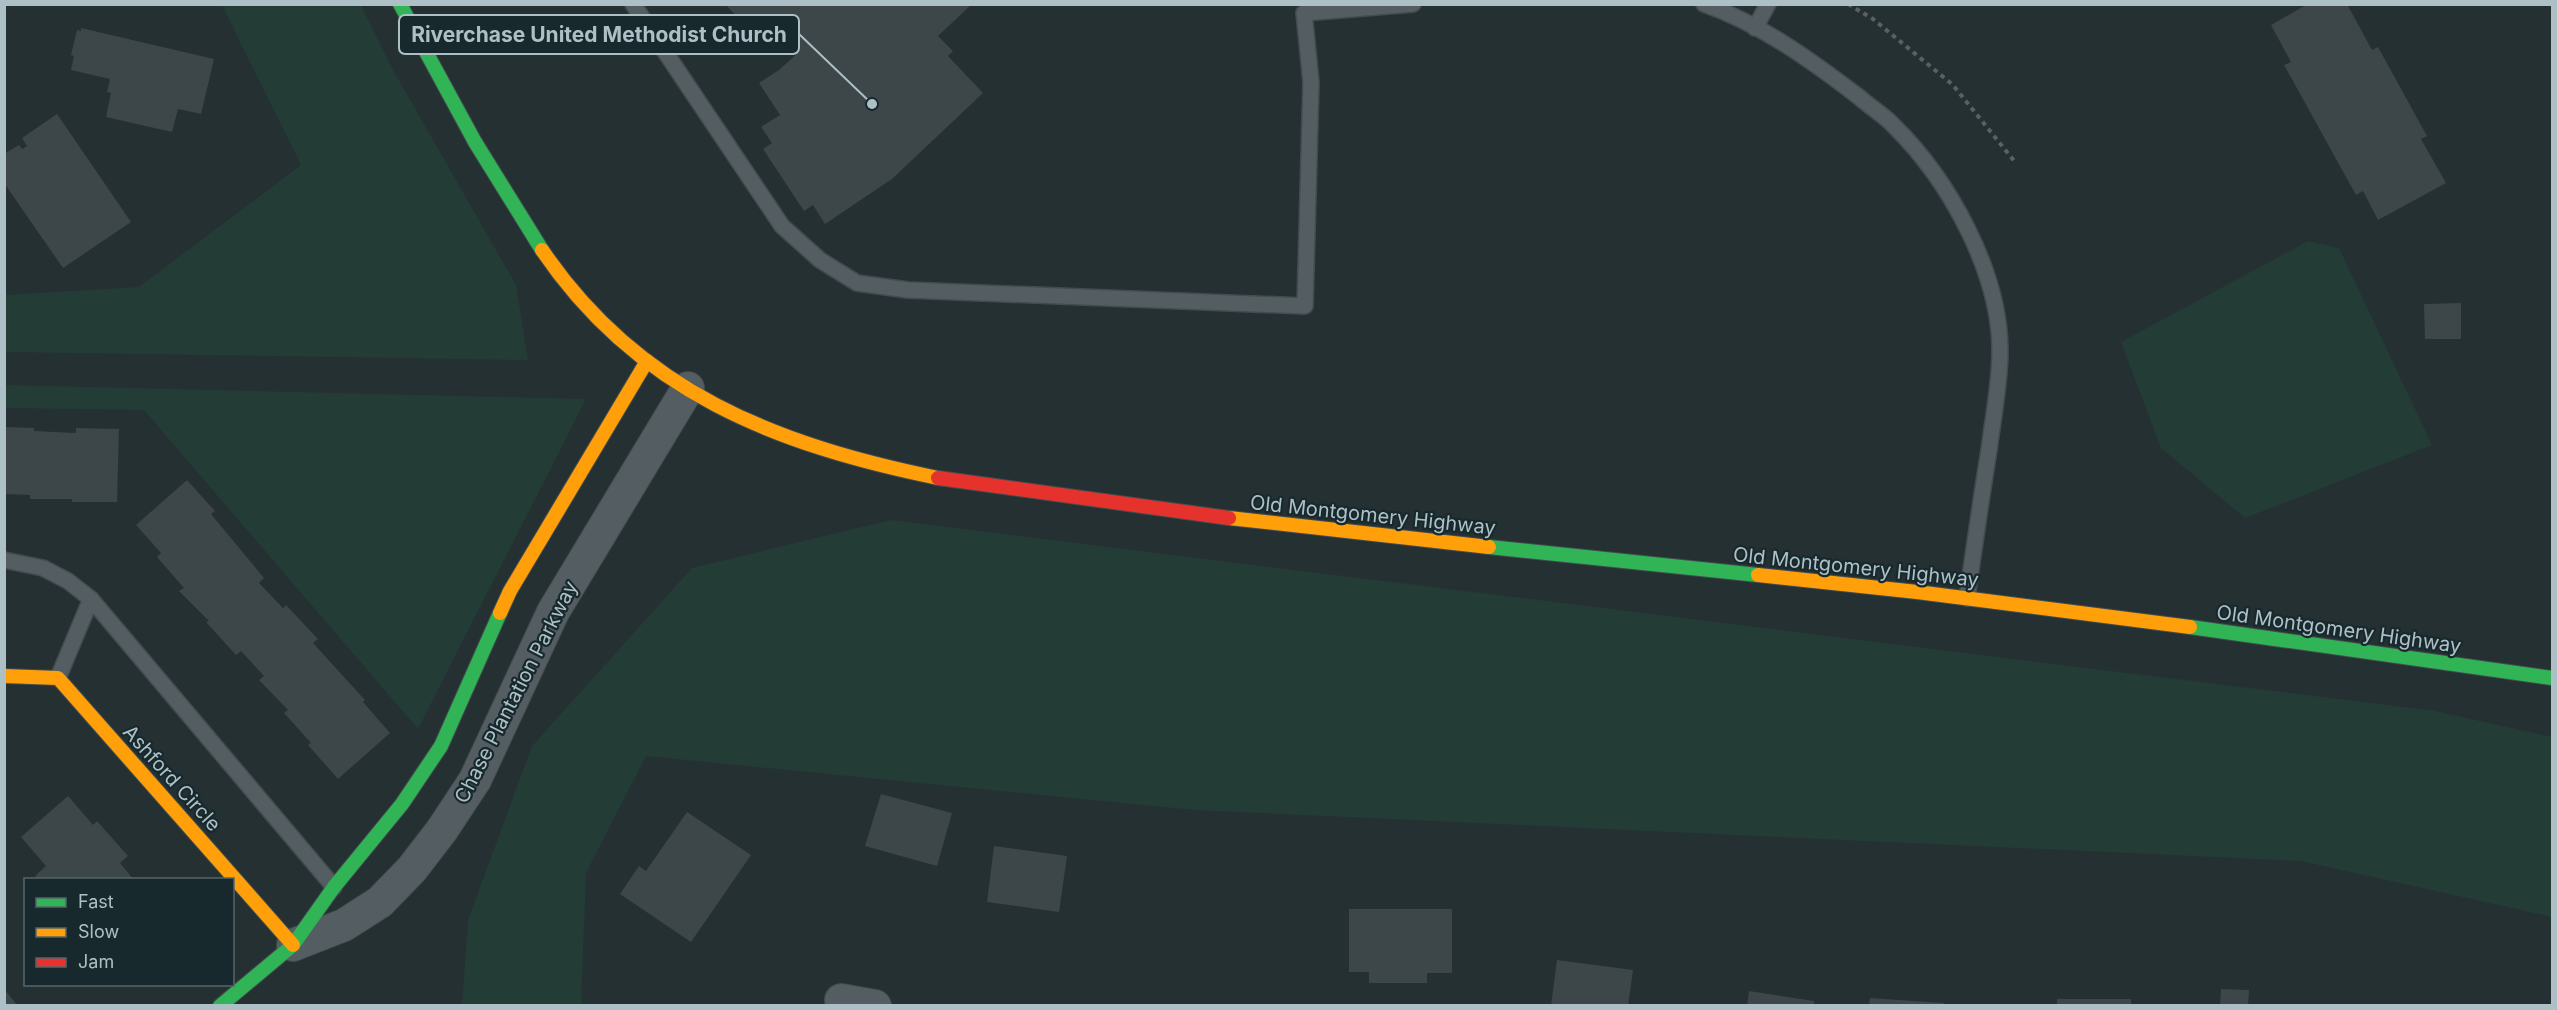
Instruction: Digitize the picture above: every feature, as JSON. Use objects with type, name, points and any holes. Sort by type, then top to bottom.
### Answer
[{"type":"street","name":"Old Montgomery Highway","points":[[400,4],[467,130],[549,261],[589,312],[647,361],[714,405],[758,427],[791,438],[883,466],[960,481],[1141,507],[1309,528],[1967,598],[2553,678]]},
{"type":"street","name":"Chase Plantation Parkway","points":[[220,1005],[293,945],[334,887],[402,804],[441,746],[510,591],[647,361]]},
{"type":"street","name":"Chase Plantation Parkway","points":[[293,945],[344,925],[380,902],[412,869],[442,830],[475,780],[553,612],[688,388]]},
{"type":"street","points":[[4,676],[58,678]]},
{"type":"street","name":"Ashford Circle","points":[[58,678],[293,945]]},
{"type":"street","points":[[842,1000],[875,1005]]},
{"type":"lane","points":[[633,4],[782,226],[819,260],[857,283],[908,290],[1305,306],[1311,82],[1304,13],[1413,4]]},
{"type":"lane","points":[[1704,4],[1790,47],[1894,125],[1923,159],[1955,206],[1982,260],[1996,309],[2000,351],[1994,413],[1967,598]]},
{"type":"lane","points":[[1755,28],[1768,4]]},
{"type":"lane","points":[[4,560],[43,568],[68,581],[91,599],[334,887]]},
{"type":"lane","points":[[58,678],[91,599]]},
{"type":"path","points":[[1848,4],[1873,20],[1953,85],[2015,162]]},
{"type":"green space","points":[[222,5],[361,5],[392,68],[516,285],[528,360],[5,352],[5,295],[139,287],[301,165]]},
{"type":"green space","points":[[2308,241],[2339,248],[2432,445],[2245,518],[2161,448],[2121,342]]},
{"type":"green space","points":[[5,385],[586,399],[418,729],[144,410],[5,408]]},
{"type":"green space","points":[[891,520],[2435,711],[2552,737],[2552,917],[2301,861],[1194,810],[646,756],[586,873],[581,1005],[462,1005],[468,920],[532,746],[692,568]]},
{"type":"building","points":[[725,4],[972,4],[938,36],[953,51],[948,56],[983,93],[892,179],[825,224],[813,205],[804,211],[763,149],[772,143],[761,127],[780,115],[759,83],[779,70],[800,51],[789,39],[773,55]]},
{"type":"building","points":[[2308,4],[2347,4],[2372,50],[2378,47],[2427,136],[2421,139],[2446,183],[2378,220],[2363,191],[2356,195],[2284,65],[2291,62],[2271,25]]},
{"type":"building","points":[[81,28],[214,59],[201,114],[178,109],[172,132],[106,117],[111,93],[107,92],[110,79],[71,70],[74,56],[71,55],[77,30],[81,31]]},
{"type":"building","points":[[57,114],[131,222],[63,268],[4,183],[4,154],[19,145],[22,149],[27,146],[22,138]]},
{"type":"building","points":[[2461,303],[2461,339],[2425,339],[2424,304]]},
{"type":"building","points":[[4,427],[76,433],[76,428],[119,429],[117,502],[72,502],[72,499],[30,499],[30,495],[4,494]]},
{"type":"building","points":[[187,480],[215,511],[211,514],[264,578],[259,583],[283,608],[286,605],[318,639],[313,643],[365,700],[363,702],[390,733],[338,779],[308,745],[311,743],[284,713],[288,710],[259,680],[264,676],[241,651],[236,655],[206,622],[209,621],[179,591],[184,588],[157,557],[161,553],[136,525]]},
{"type":"building","points":[[881,794],[952,813],[937,866],[865,846]]},
{"type":"building","points":[[68,796],[93,825],[97,821],[128,856],[120,863],[132,878],[37,878],[35,876],[46,866],[21,837]]},
{"type":"building","points":[[687,812],[751,855],[691,942],[620,894],[639,866],[646,871]]},
{"type":"building","points":[[994,846],[1067,856],[1059,912],[987,902]]},
{"type":"building","points":[[1349,909],[1452,909],[1452,973],[1427,973],[1427,983],[1369,983],[1369,972],[1349,972]]},
{"type":"building","points":[[1557,960],[1633,970],[1628,1006],[1551,1006]]},
{"type":"building","points":[[4,989],[18,1006],[4,1006]]},
{"type":"building","points":[[2221,989],[2249,990],[2248,1006],[2220,1006]]},
{"type":"building","points":[[1749,991],[1814,1001],[1814,1006],[1747,1006]]},
{"type":"building","points":[[1870,998],[1944,1003],[1944,1006],[1869,1006]]},
{"type":"building","points":[[2057,999],[2131,999],[2131,1006],[2057,1006]]},
{"type":"traffic: fast","points":[[400,4],[475,142],[542,250]]},
{"type":"traffic: fast","points":[[1489,547],[1758,575]]},
{"type":"traffic: fast","points":[[220,1006],[293,945],[334,887],[402,804],[441,746],[500,613]]},
{"type":"traffic: fast","points":[[2190,627],[2552,678]]},
{"type":"traffic: slow","points":[[542,250],[580,299],[622,341],[667,376],[716,405],[767,429],[822,448],[879,465],[938,478]]},
{"type":"traffic: slow","points":[[500,613],[510,591],[647,361]]},
{"type":"traffic: slow","points":[[1229,518],[1489,547]]},
{"type":"traffic: slow","points":[[1758,575],[1917,592],[2190,627]]},
{"type":"traffic: slow","points":[[4,676],[58,678],[293,945]]},
{"type":"traffic: jam","points":[[938,478],[1229,518]]},
{"type":"place","name":"Riverchase United Methodist Church","points":[[872,104]]}]
